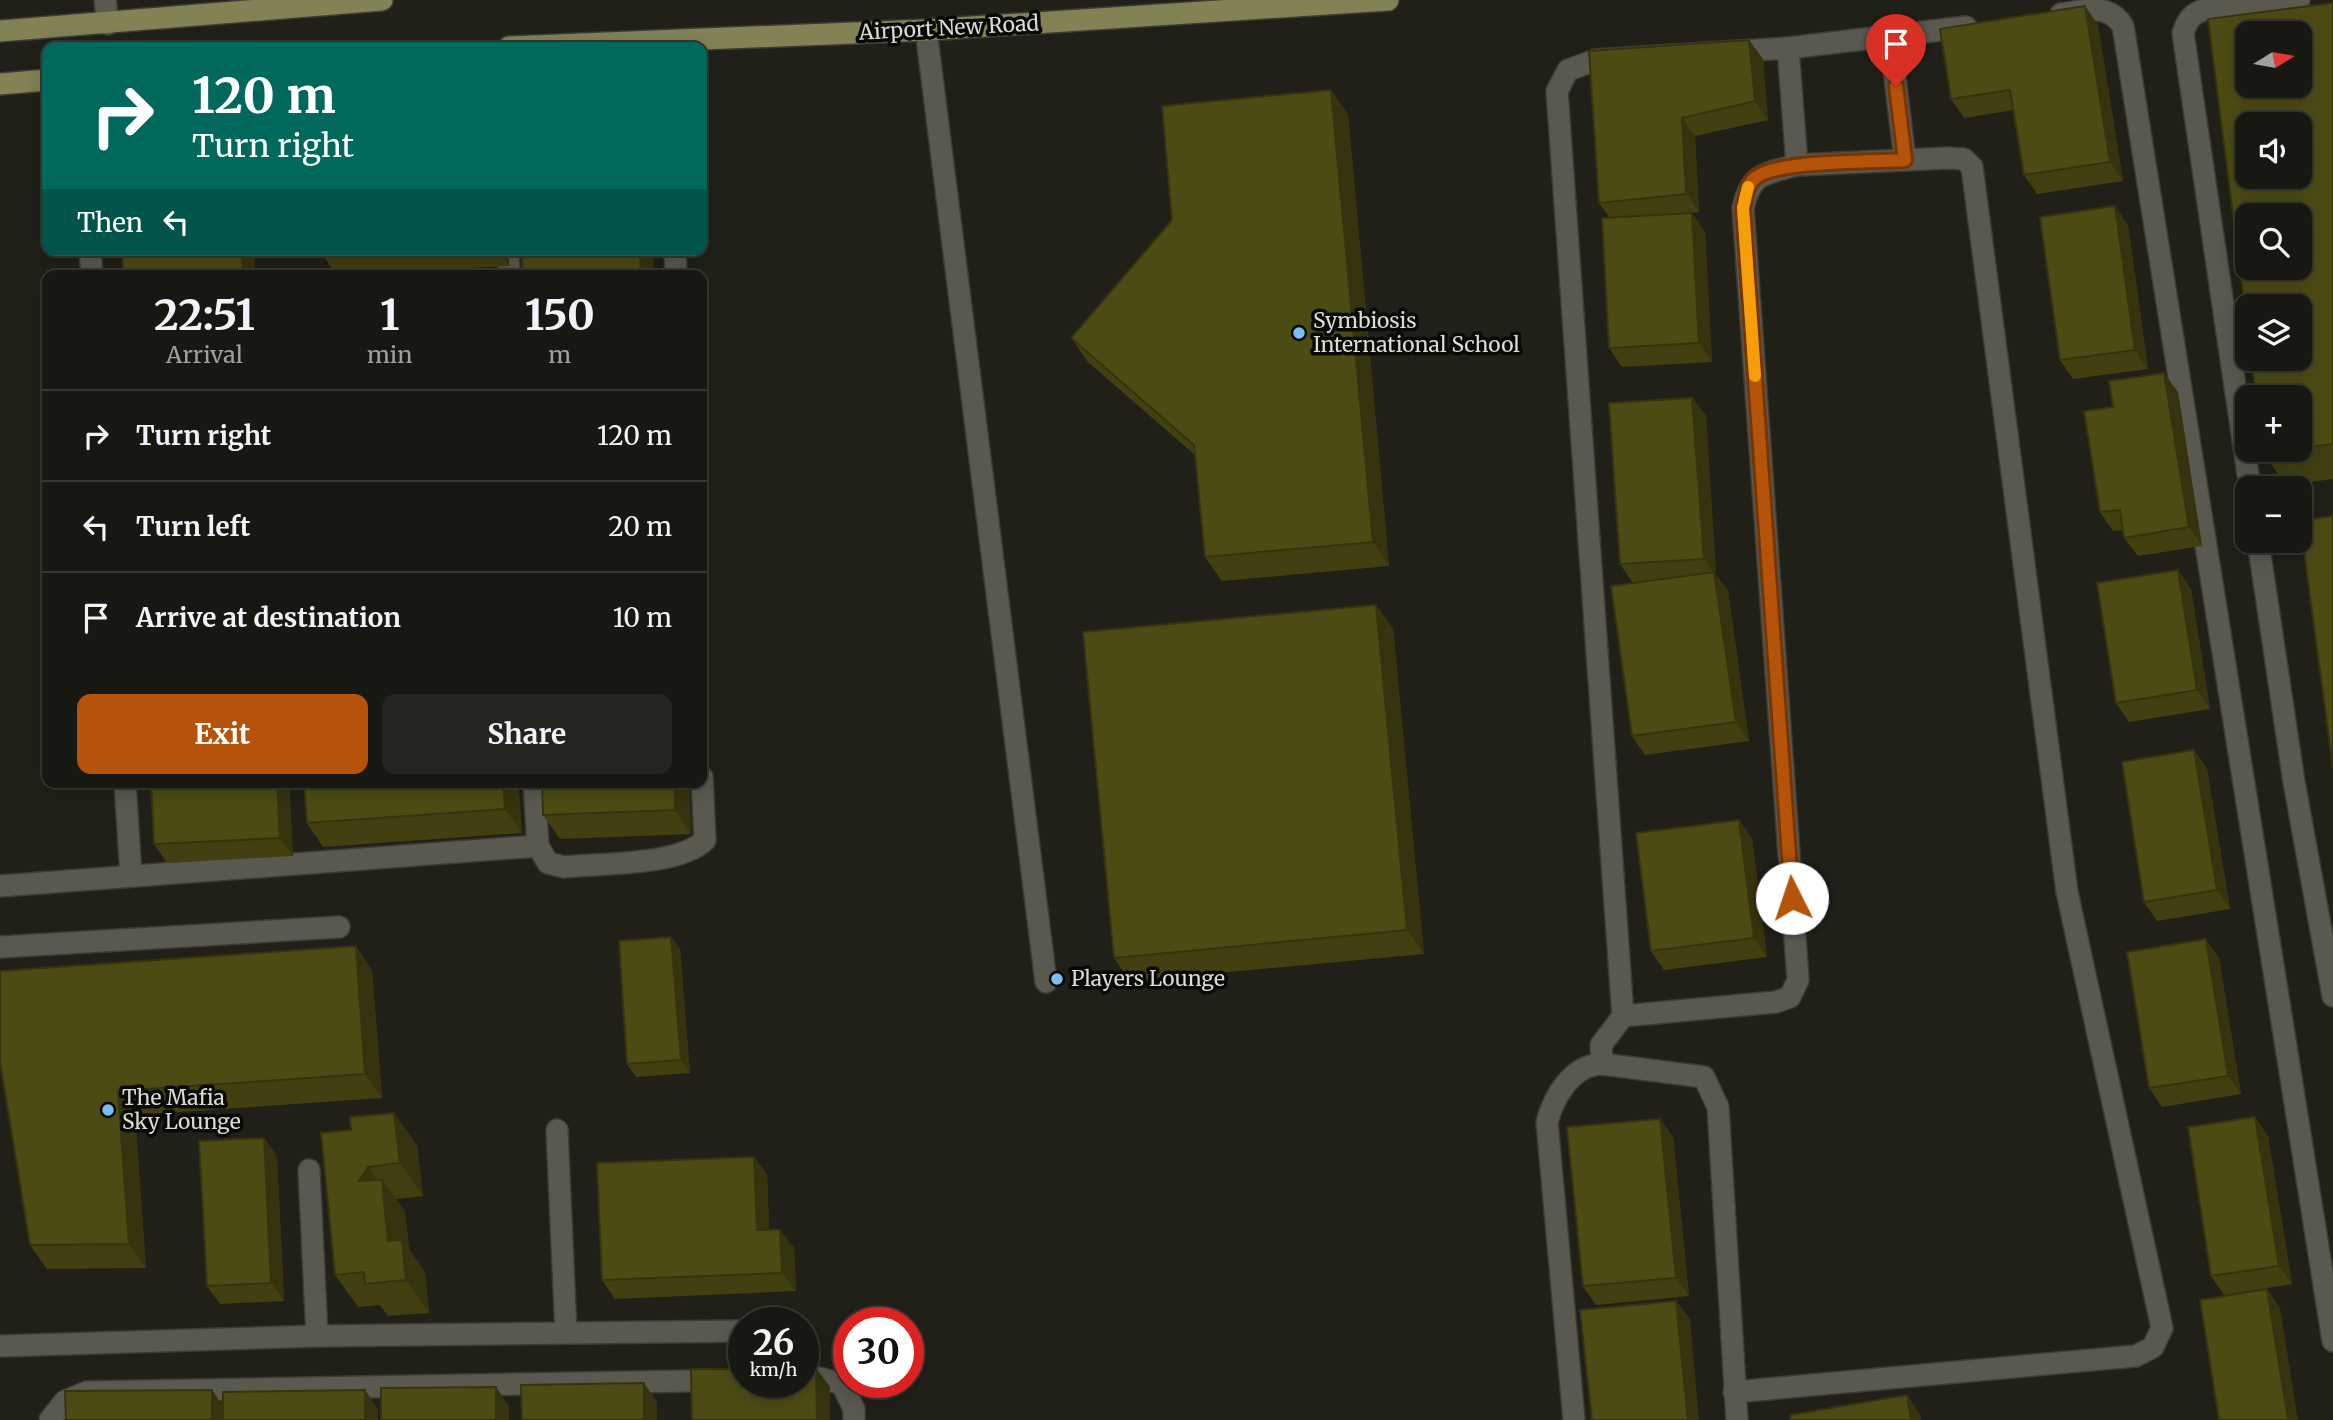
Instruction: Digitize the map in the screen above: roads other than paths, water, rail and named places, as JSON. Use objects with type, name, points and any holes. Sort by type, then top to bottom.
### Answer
[{"type":"main road","points":[[0,31],[382,0]]},
{"type":"main road","name":"Airport New Road","points":[[632,42],[926,30],[1388,0]]},
{"type":"main road","points":[[0,84],[42,80]]},
{"type":"street","points":[[105,0],[107,24]]},
{"type":"street","points":[[2248,476],[2183,33],[2187,19],[2197,11],[2299,0]]},
{"type":"street","points":[[2035,18],[2101,9],[2116,15],[2123,26],[2333,1341]]},
{"type":"street","points":[[1602,1064],[1601,1045],[1623,1016],[1557,91],[1568,70],[1597,60],[1788,48],[1982,24]]},
{"type":"street","points":[[926,30],[1046,982]]},
{"type":"street","points":[[1890,37],[1905,160]]},
{"type":"street","points":[[1788,48],[1797,165]]},
{"type":"street","points":[[1623,1016],[1776,1002],[1790,996],[1798,980],[1743,208],[1747,188],[1757,176],[1797,165],[1964,159],[1972,167],[2067,892],[2162,1328],[2153,1347],[2136,1356],[1734,1392]]},
{"type":"street","points":[[2260,553],[2294,782],[2333,996]]},
{"type":"street","points":[[125,788],[131,876]]},
{"type":"street","points":[[534,788],[538,846],[548,863],[564,867],[675,856],[697,848],[705,839],[703,788]]},
{"type":"street","points":[[0,886],[538,846]]},
{"type":"street","points":[[0,947],[339,927]]},
{"type":"street","points":[[1574,1420],[1547,1122],[1553,1101],[1564,1084],[1590,1065],[1602,1064],[1704,1077],[1718,1107],[1737,1420]]},
{"type":"street","points":[[556,1130],[566,1333]]},
{"type":"street","points":[[309,1170],[317,1336]]},
{"type":"street","points":[[0,1346],[317,1336],[728,1331]]},
{"type":"street","points":[[819,1378],[842,1384],[854,1409],[854,1420]]},
{"type":"street","points":[[50,1420],[65,1401],[87,1392],[728,1380]]},
{"type":"place","name":"Symbiosis International School","points":[[1299,333]]},
{"type":"place","name":"Players Lounge","points":[[1057,979]]},
{"type":"place","name":"The Mafia Sky Lounge","points":[[108,1110]]}]
